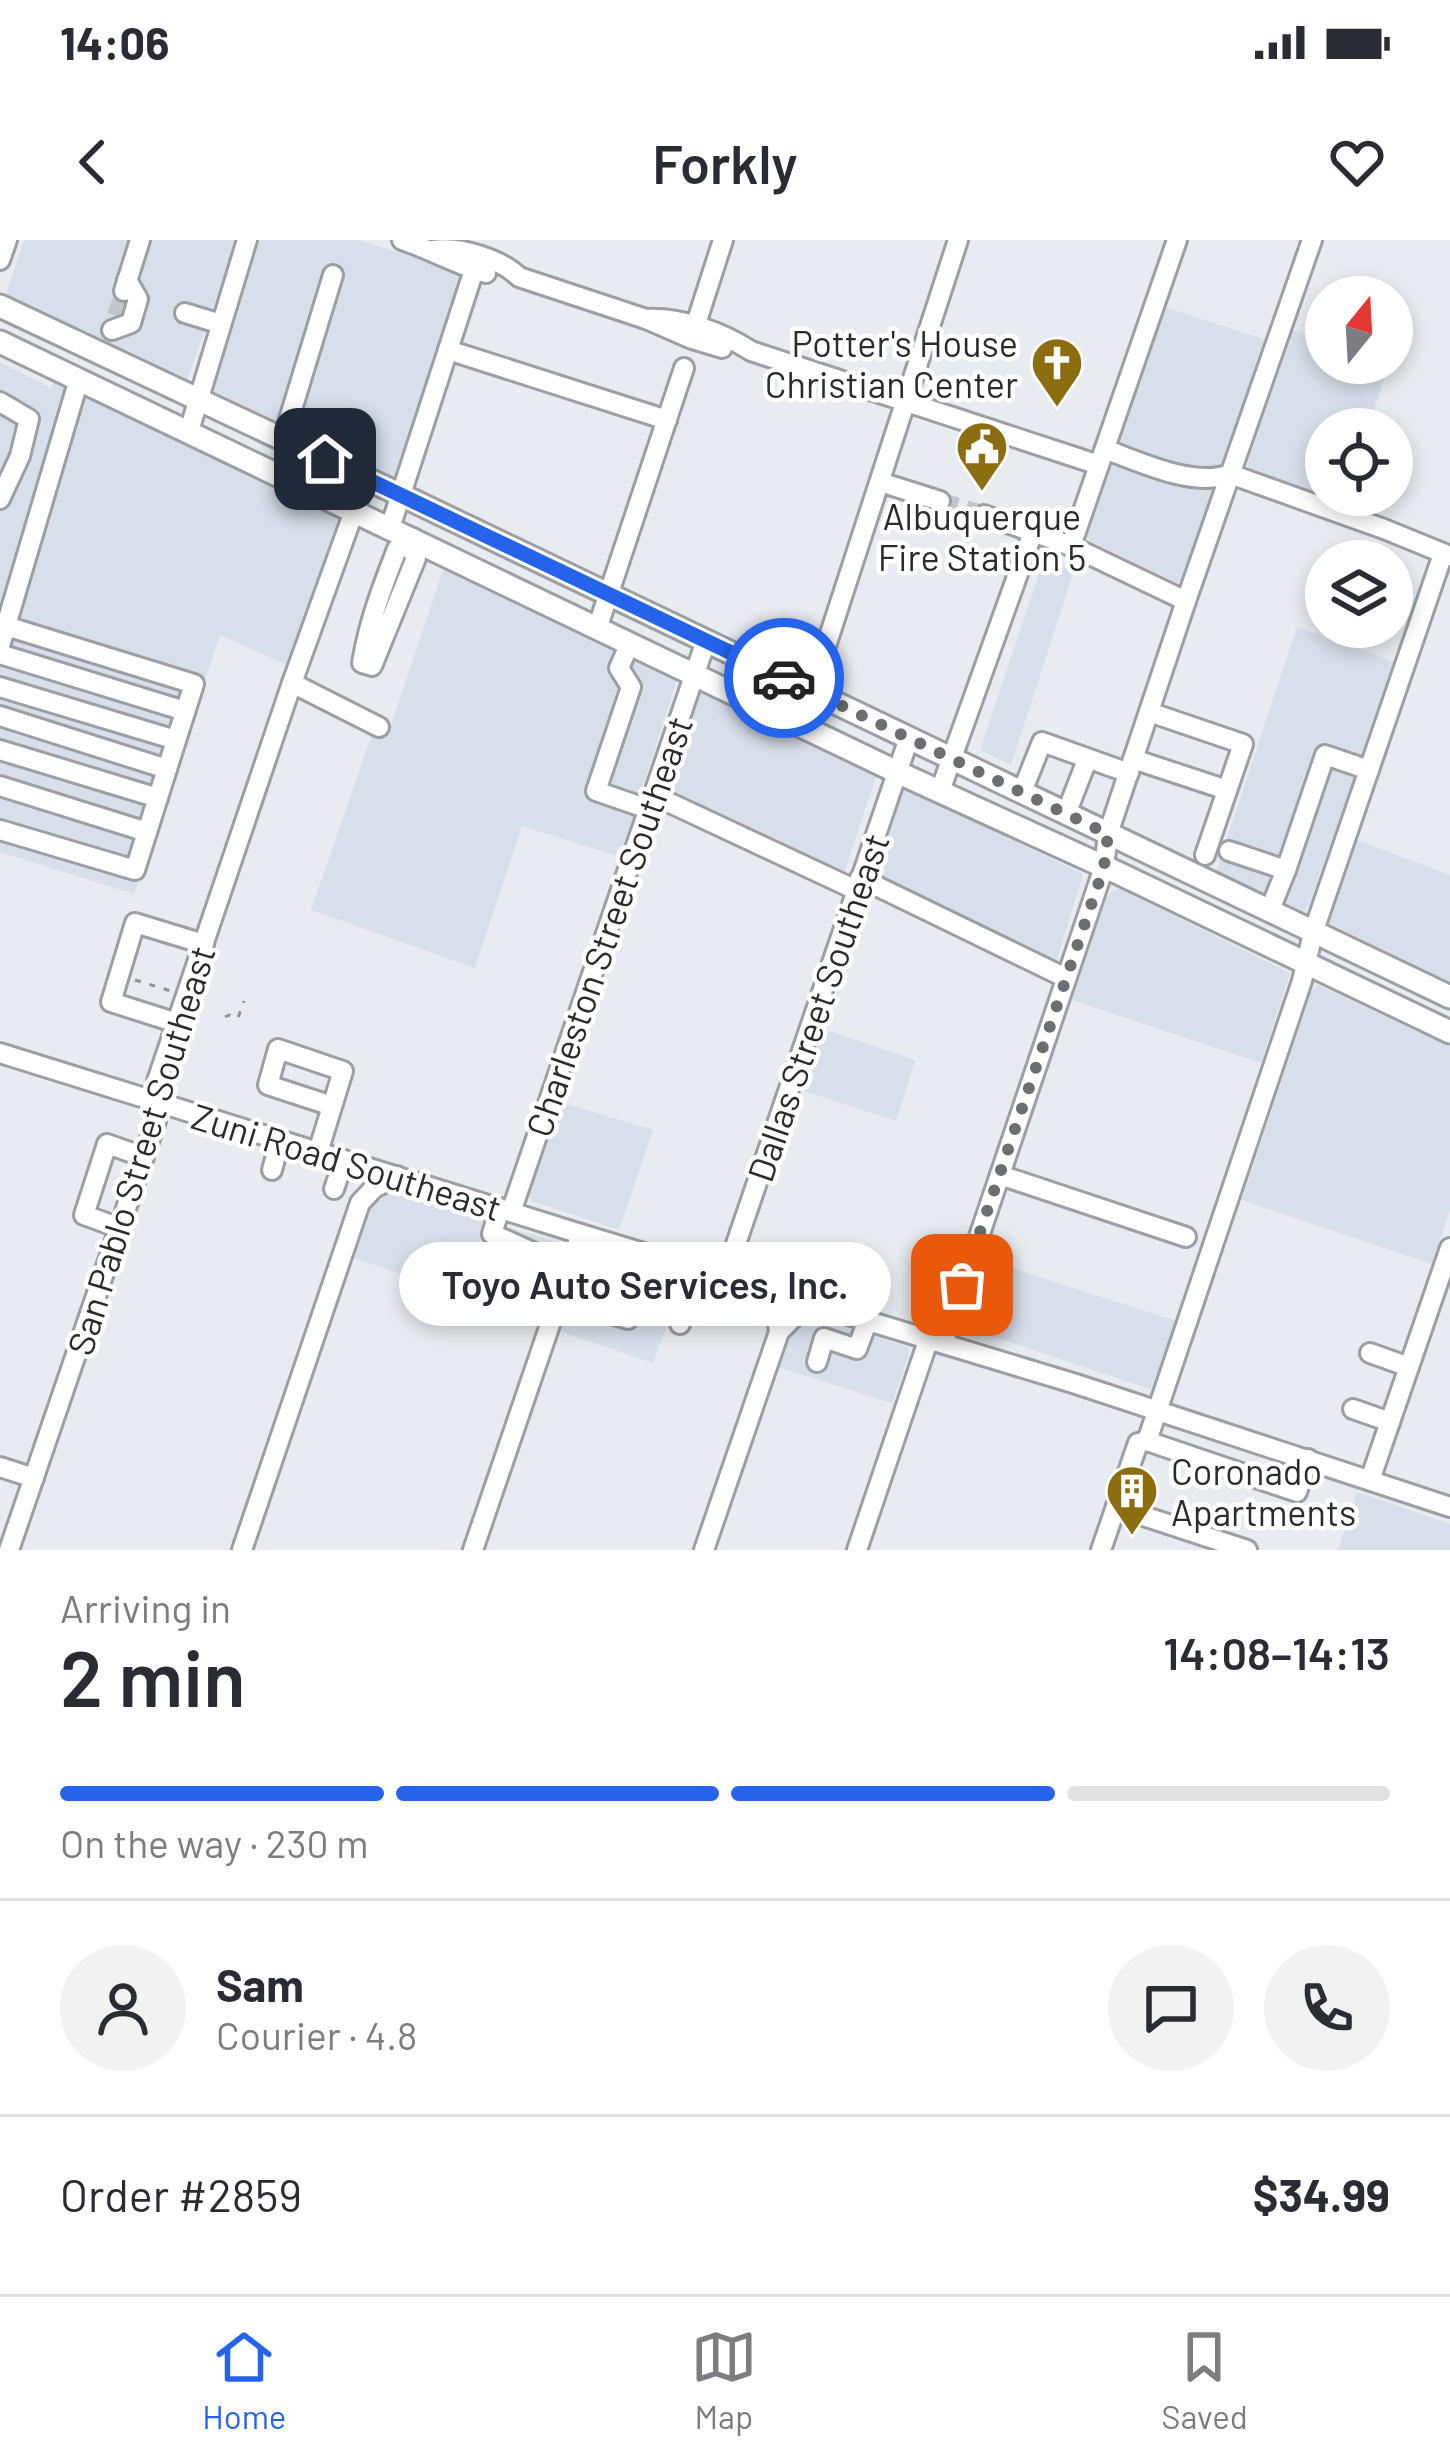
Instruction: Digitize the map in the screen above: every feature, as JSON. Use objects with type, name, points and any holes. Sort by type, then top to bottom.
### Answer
[{"type":"main road","points":[[0,306],[1450,997]]},
{"type":"main road","points":[[0,342],[411,542],[598,626],[1450,1032]]},
{"type":"street","points":[[0,260],[7,240]]},
{"type":"street","points":[[104,355],[114,323],[130,323],[138,299],[125,288],[140,240]]},
{"type":"street","points":[[189,430],[248,240]]},
{"type":"street","points":[[402,240],[434,250],[444,260],[480,256],[507,279],[519,277],[735,352],[751,351]]},
{"type":"street","points":[[695,326],[723,240]]},
{"type":"street","points":[[800,726],[958,240]]},
{"type":"street","points":[[1071,546],[1177,240]]},
{"type":"street","points":[[857,1550],[1000,1175],[1104,867],[1108,834],[1312,240]]},
{"type":"street","points":[[390,528],[480,256]]},
{"type":"street","points":[[284,440],[333,275]]},
{"type":"street","points":[[185,313],[221,324]]},
{"type":"street","points":[[646,319],[695,326],[751,351],[1102,457],[1196,479],[1230,474],[1448,547],[1313,933],[1307,964],[1147,1441]]},
{"type":"street","points":[[448,350],[668,420]]},
{"type":"street","points":[[598,626],[685,368]]},
{"type":"street","points":[[2,642],[79,379]]},
{"type":"street","points":[[0,402],[29,419],[20,456],[0,499]]},
{"type":"street","name":"San Pablo Street Southeast","points":[[9,1550],[156,1121],[157,1081],[366,478]]},
{"type":"street","points":[[880,482],[940,501]]},
{"type":"street","points":[[983,515],[1071,546],[1186,601]]},
{"type":"street","points":[[940,791],[1033,532]]},
{"type":"street","points":[[402,567],[398,549],[411,542]]},
{"type":"street","name":"Charleston Street Southeast","points":[[505,1210],[706,641]]},
{"type":"street","points":[[0,830],[135,870],[194,684],[2,642]]},
{"type":"street","points":[[2,642],[185,711]]},
{"type":"street","points":[[630,643],[620,668],[631,687],[596,791],[650,802],[858,884],[1066,978]]},
{"type":"street","points":[[292,683],[379,727]]},
{"type":"street","points":[[0,687],[176,740]]},
{"type":"street","points":[[1149,712],[1243,744],[1205,855]]},
{"type":"street","points":[[0,716],[167,769]]},
{"type":"street","name":"Dallas Street Southeast","points":[[725,1276],[909,738]]},
{"type":"street","points":[[1022,792],[1042,742],[1087,760],[1227,790]]},
{"type":"street","points":[[0,750],[158,798]]},
{"type":"street","points":[[1268,912],[1325,755],[1369,770]]},
{"type":"street","points":[[1066,814],[1087,760]]},
{"type":"street","points":[[0,786],[147,832]]},
{"type":"street","points":[[1229,850],[1286,870]]},
{"type":"street","points":[[177,1022],[111,1002],[135,923],[204,944]]},
{"type":"street","name":"Zuni Road Southeast","points":[[0,1053],[1158,1410],[1450,1507]]},
{"type":"street","points":[[318,1152],[332,1106]]},
{"type":"street","points":[[272,1170],[280,1141]]},
{"type":"street","points":[[120,1228],[84,1215],[107,1144],[144,1156]]},
{"type":"street","points":[[334,1190],[348,1161]]},
{"type":"street","points":[[242,1550],[360,1203],[358,1176],[348,1161]]},
{"type":"street","points":[[1000,1175],[1186,1237]]},
{"type":"street","points":[[360,1203],[374,1188],[397,1176]]},
{"type":"street","points":[[505,1210],[492,1234],[569,1267]]},
{"type":"street","points":[[473,1550],[580,1234]]},
{"type":"street","points":[[1370,1480],[1450,1248]]},
{"type":"street","points":[[680,1324],[693,1267]]},
{"type":"street","points":[[704,1550],[779,1332],[776,1300],[767,1289]]},
{"type":"street","points":[[559,1297],[628,1319]]},
{"type":"street","points":[[779,1332],[795,1316],[820,1305]]},
{"type":"street","points":[[817,1362],[824,1338],[857,1349],[868,1320]]},
{"type":"street","points":[[1370,1352],[1409,1367]]},
{"type":"street","points":[[1353,1409],[1390,1422]]},
{"type":"street","points":[[1101,1550],[1138,1443],[1147,1441],[1297,1492],[1307,1459]]},
{"type":"street","points":[[0,1467],[34,1478]]},
{"type":"street","points":[[1116,1507],[1247,1550]]},
{"type":"path","points":[[127,978],[173,992]]},
{"type":"path","points":[[225,1018],[238,1018],[244,1001]]},
{"type":"shaded area","points":[[24,240],[237,240],[187,380],[8,297]]},
{"type":"shaded area","points":[[260,240],[359,240],[458,274],[394,476],[388,479],[213,393]]},
{"type":"shaded area","points":[[1165,307],[1266,340],[1185,578],[1177,583],[1087,538]]},
{"type":"shaded area","points":[[1292,330],[1305,335],[1305,384],[1383,384],[1374,408],[1305,408],[1305,489],[1251,471],[1247,465]]},
{"type":"shaded area","points":[[0,362],[48,386],[49,391],[54,381],[339,520],[289,666],[220,635],[134,894],[0,852]]},
{"type":"shaded area","points":[[1044,559],[1074,571],[1011,765],[980,750]]},
{"type":"shaded area","points":[[444,567],[677,680],[620,857],[522,826],[475,968],[311,910],[372,734],[387,737]]},
{"type":"shaded area","points":[[1297,627],[1305,630],[1305,648],[1356,648],[1395,662],[1303,913],[1215,874]]},
{"type":"shaded area","points":[[704,692],[876,776],[843,876],[668,793]]},
{"type":"shaded area","points":[[903,788],[1083,874],[1055,966],[873,876]]},
{"type":"shaded area","points":[[1357,840],[1450,875],[1450,985],[1330,927]]},
{"type":"shaded area","points":[[1120,889],[1290,973],[1261,1063],[1072,1000],[1106,899]]},
{"type":"shaded area","points":[[1318,985],[1450,1047],[1450,1209],[1432,1264],[1242,1200],[1311,992]]},
{"type":"shaded area","points":[[817,1027],[915,1060],[896,1121],[798,1089]]},
{"type":"shaded area","points":[[557,1101],[653,1130],[619,1230],[532,1201],[528,1193]]},
{"type":"shaded area","points":[[384,1189],[564,1247],[540,1324],[352,1257],[372,1201]]},
{"type":"shaded area","points":[[590,1253],[683,1282],[653,1363],[559,1331]]},
{"type":"shaded area","points":[[987,1260],[1176,1321],[1157,1380],[1150,1389],[967,1328]]},
{"type":"shaded area","points":[[806,1316],[908,1347],[892,1403],[777,1367],[792,1325]]},
{"type":"shaded area","points":[[1357,1492],[1450,1524],[1450,1550],[1338,1550]]},
{"type":"tunnel","points":[[116,316],[123,296]]},
{"type":"tunnel","points":[[940,501],[984,515]]},
{"type":"way so far","points":[[784,678],[1108,834],[1104,867],[962,1285]]},
{"type":"place","name":"Potter's House Christian Center","points":[[1057,409]]},
{"type":"place","name":"Albuquerque Fire Station 5","points":[[982,493]]},
{"type":"place","name":"Toyo Auto Services, Inc.","points":[[962,1285]]},
{"type":"place","name":"Coronado Apartments","points":[[1132,1537]]},
{"type":"route","points":[[325,459],[784,678]]}]
